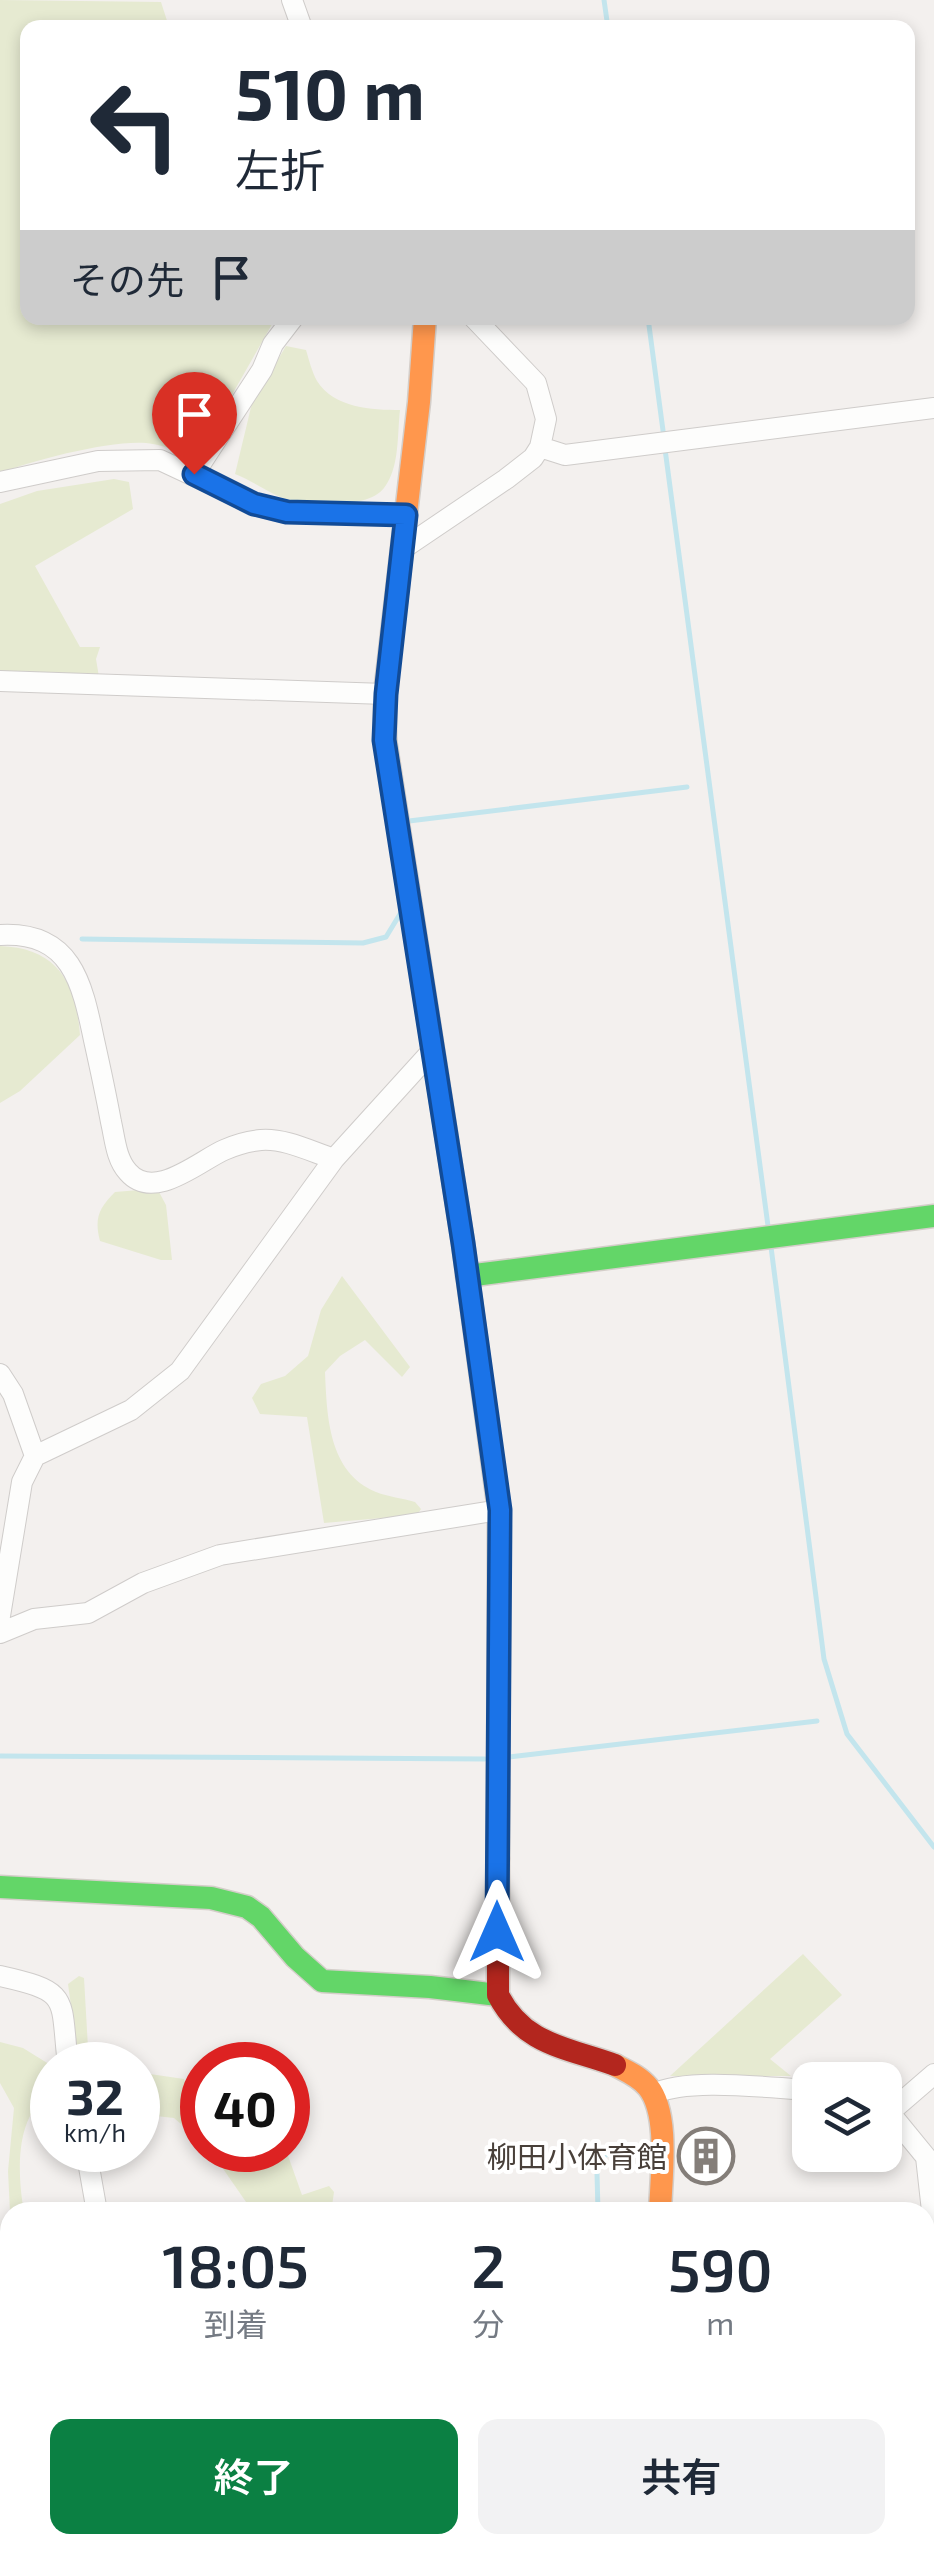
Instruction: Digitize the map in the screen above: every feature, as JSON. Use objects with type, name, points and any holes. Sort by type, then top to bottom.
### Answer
[{"type":"main road","points":[[425,325],[420,402],[386,694],[387,757],[500,1510],[498,1995],[515,2023],[536,2037],[603,2060],[640,2080],[653,2094],[659,2117],[660,2202]]},
{"type":"main road","points":[[467,1276],[934,1216]]},
{"type":"main road","points":[[0,1887],[211,1898],[247,1907],[261,1917],[322,1981],[498,1995]]},
{"type":"street","points":[[194,474],[287,325]]},
{"type":"street","points":[[402,550],[506,479],[533,458],[540,447],[546,420],[536,384],[481,325]]},
{"type":"street","points":[[540,447],[565,455],[934,408]]},
{"type":"street","points":[[0,482],[98,461],[160,460],[254,504],[287,512],[406,515]]},
{"type":"street","points":[[0,681],[386,694]]},
{"type":"street","points":[[0,936],[41,939],[66,959],[77,976],[115,1145],[122,1164],[138,1180],[174,1178],[224,1150],[264,1140],[334,1159]]},
{"type":"street","points":[[0,1616],[22,1482],[35,1456],[131,1410],[180,1371],[334,1159],[432,1051]]},
{"type":"street","points":[[0,1374],[13,1394],[35,1456]]},
{"type":"street","points":[[0,1632],[34,1619],[88,1613],[143,1584],[220,1555],[500,1510]]},
{"type":"street","points":[[0,1976],[46,1986],[61,2003],[65,2042]]},
{"type":"street","points":[[902,2098],[934,2074]]},
{"type":"street","points":[[653,2094],[668,2087],[690,2086],[792,2089]]},
{"type":"street","points":[[902,2127],[926,2157],[932,2202]]},
{"type":"street","points":[[90,2172],[95,2202]]},
{"type":"green space","points":[[0,0],[161,2],[167,20],[20,20],[20,325],[272,325],[212,430],[191,455],[157,445],[131,443],[72,452],[0,473]]},
{"type":"green space","points":[[286,346],[306,350],[317,381],[333,397],[366,408],[400,410],[393,470],[376,495],[349,503],[302,502],[278,496],[235,474],[252,403]]},
{"type":"green space","points":[[114,479],[129,482],[133,509],[35,566],[80,647],[100,647],[96,659],[99,677],[0,673],[0,504],[37,491]]},
{"type":"green space","points":[[0,946],[36,953],[60,971],[74,999],[80,1035],[20,1091],[0,1103]]},
{"type":"green space","points":[[115,1192],[159,1192],[166,1205],[172,1260],[100,1241],[98,1220],[105,1203]]},
{"type":"green space","points":[[342,1276],[410,1367],[402,1377],[365,1340],[340,1356],[325,1372],[333,1441],[348,1471],[360,1483],[381,1494],[415,1502],[421,1509],[417,1515],[324,1523],[307,1417],[260,1414],[252,1398],[261,1384],[285,1376],[308,1356],[321,1310]]},
{"type":"green space","points":[[803,1954],[842,1995],[770,2059],[791,2076],[670,2076]]},
{"type":"green space","points":[[79,1976],[84,1978],[88,2042],[76,2042],[68,1984]]},
{"type":"green space","points":[[0,2042],[30,2052],[30,2116],[21,2151],[23,2202],[10,2202],[14,2108],[0,2083]]},
{"type":"green space","points":[[160,2075],[180,2078],[180,2123],[160,2116]]},
{"type":"green space","points":[[225,2172],[294,2172],[302,2195],[329,2186],[334,2192],[333,2202],[246,2202]]},
{"type":"waterway","points":[[604,0],[607,20]]},
{"type":"waterway","points":[[649,325],[664,438]]},
{"type":"waterway","points":[[665,449],[768,1226]]},
{"type":"waterway","points":[[409,821],[687,787]]},
{"type":"waterway","points":[[82,939],[363,943],[386,937],[400,914]]},
{"type":"waterway","points":[[771,1247],[824,1659],[847,1734],[934,1847]]},
{"type":"waterway","points":[[509,1757],[817,1721]]},
{"type":"waterway","points":[[0,1756],[485,1759]]},
{"type":"waterway","points":[[605,2155],[648,2149],[648,2145]]},
{"type":"waterway","points":[[597,2173],[598,2202]]},
{"type":"traffic: fast","points":[[385,740],[463,1243],[499,1510],[498,1859]]},
{"type":"traffic: fast","points":[[467,1276],[934,1216]]},
{"type":"traffic: fast","points":[[0,1887],[211,1898],[247,1907],[261,1917],[322,1981],[498,1995]]},
{"type":"traffic: slow","points":[[385,740],[385,694],[424,325]]},
{"type":"traffic: slow","points":[[615,2065],[637,2077],[655,2099],[663,2147],[660,2202]]},
{"type":"traffic: jam","points":[[498,1859],[498,1995],[508,2012],[533,2034],[615,2065]]},
{"type":"place","name":"柳田小体育館","points":[[706,2156]]},
{"type":"route","points":[[194,474],[254,504],[287,512],[406,515],[384,740],[463,1243],[500,1510],[497,1932]]}]
